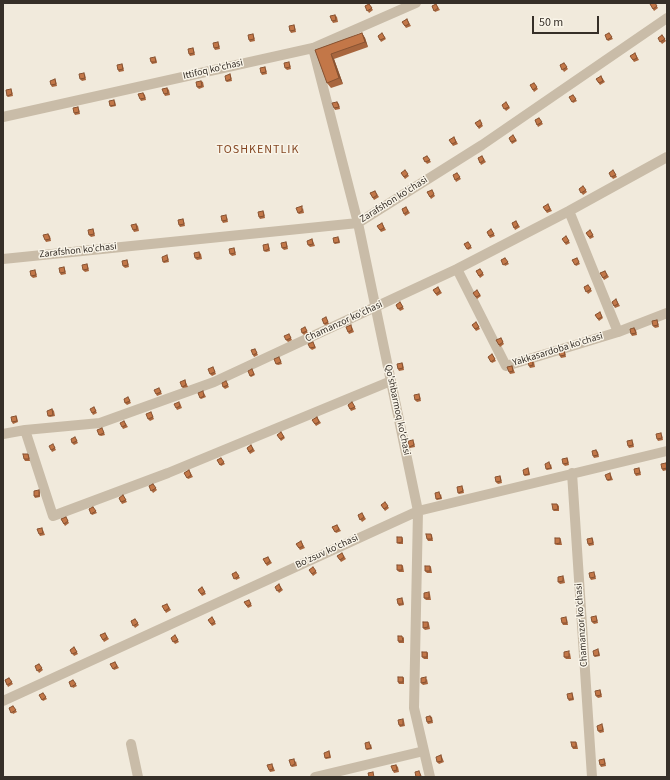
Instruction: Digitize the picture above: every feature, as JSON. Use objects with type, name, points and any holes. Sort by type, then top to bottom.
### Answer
[{"type":"street","name":"Ittifoq ko'chasi","points":[[3,117],[312,48],[416,3]]},
{"type":"street","name":"Zarafshon ko'chasi","points":[[3,259],[358,223],[482,145],[667,18]]},
{"type":"street","name":"Qo'shbarmoq ko'chasi","points":[[312,48],[358,223],[418,511],[414,708],[430,777]]},
{"type":"street","name":"Chamanzor ko'chasi","points":[[3,434],[26,430],[100,423],[214,382],[457,269],[569,211],[667,157]]},
{"type":"street","points":[[569,211],[618,332]]},
{"type":"street","name":"Yakkasardoba ko'chasi","points":[[457,269],[506,366],[618,332],[667,313]]},
{"type":"street","points":[[26,430],[52,516],[168,473],[391,381]]},
{"type":"street","name":"Bo'zsuv ko'chasi","points":[[3,701],[418,511],[667,451]]},
{"type":"street","name":"Chamanzor ko'chasi","points":[[572,473],[592,777]]},
{"type":"street","points":[[131,744],[138,777]]},
{"type":"street","points":[[315,777],[424,751]]},
{"type":"building","points":[[653,3],[657,6],[653,9],[650,4]]},
{"type":"building","points":[[369,4],[372,8],[367,11],[365,6]]},
{"type":"building","points":[[436,4],[438,8],[434,11],[432,6]]},
{"type":"building","points":[[335,15],[336,20],[332,21],[330,16]]},
{"type":"building","points":[[407,19],[409,24],[405,26],[402,22]]},
{"type":"building","points":[[294,25],[295,30],[290,31],[289,26]]},
{"type":"building","points":[[362,33],[365,42],[331,54],[339,78],[327,83],[315,50]]},
{"type":"building","points":[[382,33],[385,38],[380,40],[378,36]]},
{"type":"building","points":[[609,33],[612,37],[607,40],[605,35]]},
{"type":"building","points":[[253,34],[254,39],[249,40],[248,35]]},
{"type":"building","points":[[662,35],[665,39],[660,42],[658,38]]},
{"type":"building","points":[[218,42],[219,47],[214,48],[213,43]]},
{"type":"building","points":[[193,48],[194,53],[189,54],[188,49]]},
{"type":"building","points":[[635,53],[637,58],[633,60],[630,56]]},
{"type":"building","points":[[155,57],[156,62],[151,62],[150,58]]},
{"type":"building","points":[[289,62],[290,67],[285,68],[284,63]]},
{"type":"building","points":[[564,63],[567,67],[562,70],[560,65]]},
{"type":"building","points":[[122,64],[123,69],[118,70],[117,65]]},
{"type":"building","points":[[265,67],[266,72],[261,73],[260,68]]},
{"type":"building","points":[[84,73],[85,78],[80,79],[79,74]]},
{"type":"building","points":[[230,74],[231,79],[226,81],[225,76]]},
{"type":"building","points":[[601,76],[603,81],[599,83],[596,79]]},
{"type":"building","points":[[55,79],[56,84],[51,85],[50,81]]},
{"type":"building","points":[[201,81],[202,86],[197,87],[196,82]]},
{"type":"building","points":[[534,83],[537,87],[533,90],[530,85]]},
{"type":"building","points":[[167,88],[168,93],[164,94],[162,89]]},
{"type":"building","points":[[11,89],[12,94],[7,96],[6,90]]},
{"type":"building","points":[[143,93],[145,98],[140,99],[138,94]]},
{"type":"building","points":[[573,95],[576,99],[572,102],[569,97]]},
{"type":"building","points":[[114,100],[115,105],[110,106],[109,101]]},
{"type":"building","points":[[337,102],[339,107],[334,108],[332,103]]},
{"type":"building","points":[[506,102],[509,107],[504,109],[502,105]]},
{"type":"building","points":[[78,107],[79,112],[74,113],[73,108]]},
{"type":"building","points":[[539,118],[542,122],[537,125],[535,120]]},
{"type":"building","points":[[480,120],[482,124],[478,127],[475,123]]},
{"type":"building","points":[[513,135],[516,140],[511,142],[509,138]]},
{"type":"building","points":[[454,137],[456,142],[452,144],[449,140]]},
{"type":"building","points":[[427,156],[430,160],[425,162],[423,158]]},
{"type":"building","points":[[482,156],[484,160],[480,163],[478,158]]},
{"type":"building","points":[[405,170],[408,174],[404,177],[401,173]]},
{"type":"building","points":[[613,170],[616,175],[611,177],[609,173]]},
{"type":"building","points":[[457,173],[460,177],[455,180],[453,175]]},
{"type":"building","points":[[583,186],[586,190],[581,193],[579,189]]},
{"type":"building","points":[[432,190],[434,194],[430,197],[427,192]]},
{"type":"building","points":[[375,191],[377,195],[373,198],[370,193]]},
{"type":"building","points":[[548,204],[550,209],[546,211],[543,207]]},
{"type":"building","points":[[302,206],[302,211],[298,213],[296,208]]},
{"type":"building","points":[[406,207],[408,211],[404,214],[402,209]]},
{"type":"building","points":[[263,211],[264,216],[259,217],[258,212]]},
{"type":"building","points":[[226,215],[227,220],[222,221],[221,216]]},
{"type":"building","points":[[183,219],[184,224],[179,225],[178,220]]},
{"type":"building","points":[[516,221],[518,225],[514,228],[512,223]]},
{"type":"building","points":[[382,223],[384,228],[380,230],[377,226]]},
{"type":"building","points":[[136,224],[137,229],[133,230],[131,225]]},
{"type":"building","points":[[93,229],[94,234],[89,235],[88,230]]},
{"type":"building","points":[[491,229],[494,234],[489,236],[487,232]]},
{"type":"building","points":[[590,230],[593,235],[589,237],[586,233]]},
{"type":"building","points":[[48,234],[50,239],[45,240],[43,235]]},
{"type":"building","points":[[566,236],[569,241],[565,243],[562,239]]},
{"type":"building","points":[[338,237],[339,242],[334,243],[333,238]]},
{"type":"building","points":[[312,239],[313,244],[308,245],[307,241]]},
{"type":"building","points":[[286,242],[287,247],[282,248],[281,243]]},
{"type":"building","points":[[468,242],[471,246],[467,249],[464,244]]},
{"type":"building","points":[[268,244],[269,249],[264,251],[263,245]]},
{"type":"building","points":[[234,248],[235,253],[230,254],[229,249]]},
{"type":"building","points":[[199,252],[200,257],[195,258],[194,253]]},
{"type":"building","points":[[167,255],[168,260],[163,262],[162,257]]},
{"type":"building","points":[[505,258],[508,262],[503,265],[501,260]]},
{"type":"building","points":[[577,258],[579,262],[575,265],[572,260]]},
{"type":"building","points":[[127,260],[128,265],[123,266],[122,261]]},
{"type":"building","points":[[87,264],[88,269],[83,270],[82,265]]},
{"type":"building","points":[[64,267],[65,272],[60,273],[59,268]]},
{"type":"building","points":[[480,269],[483,273],[479,276],[476,271]]},
{"type":"building","points":[[35,270],[36,275],[31,276],[30,271]]},
{"type":"building","points":[[605,271],[607,275],[603,278],[600,273]]},
{"type":"building","points":[[588,285],[591,289],[586,292],[584,287]]},
{"type":"building","points":[[438,287],[440,291],[436,294],[433,290]]},
{"type":"building","points":[[477,290],[480,295],[476,297],[473,293]]},
{"type":"building","points":[[616,299],[618,304],[614,306],[612,302]]},
{"type":"building","points":[[400,302],[403,307],[398,309],[396,305]]},
{"type":"building","points":[[600,312],[602,317],[598,319],[595,315]]},
{"type":"building","points":[[326,317],[328,322],[324,324],[322,319]]},
{"type":"building","points":[[657,320],[658,325],[653,326],[652,321]]},
{"type":"building","points":[[476,322],[479,327],[475,329],[472,325]]},
{"type":"building","points":[[351,325],[352,330],[348,332],[346,327]]},
{"type":"building","points":[[305,327],[307,331],[302,333],[301,329]]},
{"type":"building","points":[[634,328],[636,333],[631,334],[630,329]]},
{"type":"building","points":[[289,334],[291,338],[286,340],[284,336]]},
{"type":"building","points":[[501,338],[503,342],[499,345],[496,340]]},
{"type":"building","points":[[313,342],[315,347],[310,348],[308,344]]},
{"type":"building","points":[[255,349],[257,353],[253,355],[251,350]]},
{"type":"building","points":[[564,350],[565,355],[560,356],[559,351]]},
{"type":"building","points":[[492,354],[495,359],[491,362],[488,357]]},
{"type":"building","points":[[279,357],[281,362],[276,364],[274,359]]},
{"type":"building","points":[[532,360],[533,365],[529,366],[528,361]]},
{"type":"building","points":[[402,363],[403,368],[398,369],[397,364]]},
{"type":"building","points":[[512,366],[513,371],[509,372],[507,367]]},
{"type":"building","points":[[213,367],[215,372],[210,374],[208,369]]},
{"type":"building","points":[[252,369],[254,374],[250,376],[248,371]]},
{"type":"building","points":[[185,380],[186,385],[182,387],[180,382]]},
{"type":"building","points":[[226,381],[228,385],[223,387],[222,383]]},
{"type":"building","points":[[159,388],[161,392],[156,394],[154,390]]},
{"type":"building","points":[[203,391],[204,396],[200,398],[198,393]]},
{"type":"building","points":[[419,394],[420,399],[415,400],[414,395]]},
{"type":"building","points":[[128,397],[130,401],[125,403],[124,399]]},
{"type":"building","points":[[179,402],[180,406],[176,408],[174,404]]},
{"type":"building","points":[[352,402],[355,407],[350,409],[348,405]]},
{"type":"building","points":[[94,407],[96,411],[92,413],[90,409]]},
{"type":"building","points":[[52,409],[53,415],[48,416],[47,411]]},
{"type":"building","points":[[151,412],[153,417],[148,419],[146,414]]},
{"type":"building","points":[[16,416],[17,421],[12,422],[11,417]]},
{"type":"building","points":[[317,417],[319,422],[315,424],[312,420]]},
{"type":"building","points":[[124,421],[126,425],[122,427],[120,423]]},
{"type":"building","points":[[102,428],[104,433],[99,435],[97,430]]},
{"type":"building","points":[[281,432],[284,437],[280,439],[277,435]]},
{"type":"building","points":[[661,433],[662,438],[657,439],[656,434]]},
{"type":"building","points":[[75,437],[77,441],[72,443],[71,439]]},
{"type":"building","points":[[413,440],[414,445],[409,447],[408,441]]},
{"type":"building","points":[[632,440],[633,445],[628,446],[627,441]]},
{"type":"building","points":[[53,444],[55,448],[51,450],[49,446]]},
{"type":"building","points":[[251,445],[253,449],[249,452],[247,448]]},
{"type":"building","points":[[596,450],[598,455],[593,456],[592,451]]},
{"type":"building","points":[[23,454],[28,454],[29,459],[24,459]]},
{"type":"building","points":[[221,458],[224,462],[220,465],[217,460]]},
{"type":"building","points":[[567,458],[568,463],[563,464],[562,459]]},
{"type":"building","points":[[549,462],[551,468],[546,469],[545,464]]},
{"type":"building","points":[[666,463],[667,468],[662,469],[661,464]]},
{"type":"building","points":[[528,468],[529,474],[524,475],[523,470]]},
{"type":"building","points":[[639,468],[640,473],[635,474],[634,469]]},
{"type":"building","points":[[189,470],[191,475],[187,478],[184,473]]},
{"type":"building","points":[[610,473],[611,479],[607,480],[605,475]]},
{"type":"building","points":[[500,476],[501,481],[496,482],[495,477]]},
{"type":"building","points":[[153,484],[156,488],[151,491],[149,486]]},
{"type":"building","points":[[462,486],[463,491],[458,493],[457,487]]},
{"type":"building","points":[[39,490],[39,496],[34,496],[34,491]]},
{"type":"building","points":[[439,492],[441,498],[436,499],[435,493]]},
{"type":"building","points":[[123,495],[126,500],[121,502],[119,498]]},
{"type":"building","points":[[385,502],[388,506],[384,509],[381,505]]},
{"type":"building","points":[[552,504],[557,504],[558,509],[553,510]]},
{"type":"building","points":[[93,507],[96,511],[91,514],[89,509]]},
{"type":"building","points":[[362,513],[364,517],[360,520],[358,515]]},
{"type":"building","points":[[66,517],[68,521],[64,524],[61,519]]},
{"type":"building","points":[[337,525],[339,529],[335,532],[332,527]]},
{"type":"building","points":[[42,528],[43,533],[39,534],[37,529]]},
{"type":"building","points":[[426,534],[431,534],[432,539],[427,539]]},
{"type":"building","points":[[397,537],[402,537],[402,542],[397,543]]},
{"type":"building","points":[[555,538],[560,538],[560,543],[555,544]]},
{"type":"building","points":[[592,538],[593,543],[588,544],[587,539]]},
{"type":"building","points":[[301,541],[303,546],[299,548],[296,544]]},
{"type":"building","points":[[342,553],[344,557],[340,560],[337,556]]},
{"type":"building","points":[[268,557],[270,561],[266,564],[263,559]]},
{"type":"building","points":[[397,565],[402,565],[402,570],[397,570]]},
{"type":"building","points":[[425,566],[430,566],[430,571],[425,571]]},
{"type":"building","points":[[313,567],[316,571],[312,574],[309,570]]},
{"type":"building","points":[[236,572],[239,576],[234,579],[232,574]]},
{"type":"building","points":[[594,572],[595,577],[590,578],[589,573]]},
{"type":"building","points":[[563,576],[563,581],[558,582],[558,577]]},
{"type":"building","points":[[279,584],[281,589],[277,591],[275,587]]},
{"type":"building","points":[[202,587],[205,592],[201,594],[198,590]]},
{"type":"building","points":[[429,592],[429,598],[424,598],[424,593]]},
{"type":"building","points":[[402,598],[403,604],[398,604],[397,599]]},
{"type":"building","points":[[249,600],[251,604],[247,606],[244,602]]},
{"type":"building","points":[[167,604],[169,608],[165,611],[162,606]]},
{"type":"building","points":[[596,616],[597,621],[592,622],[591,617]]},
{"type":"building","points":[[212,617],[215,622],[211,624],[208,620]]},
{"type":"building","points":[[566,617],[567,623],[562,623],[561,618]]},
{"type":"building","points":[[135,619],[138,623],[133,626],[131,621]]},
{"type":"building","points":[[423,622],[428,622],[428,627],[423,628]]},
{"type":"building","points":[[105,633],[107,637],[103,640],[100,635]]},
{"type":"building","points":[[175,635],[178,640],[173,642],[171,638]]},
{"type":"building","points":[[398,636],[402,636],[403,641],[398,641]]},
{"type":"building","points":[[74,647],[77,652],[72,654],[70,650]]},
{"type":"building","points":[[598,649],[599,655],[594,656],[593,651]]},
{"type":"building","points":[[569,651],[569,657],[564,657],[564,652]]},
{"type":"building","points":[[422,652],[427,652],[427,657],[422,657]]},
{"type":"building","points":[[115,662],[117,666],[113,669],[110,664]]},
{"type":"building","points":[[39,664],[42,668],[37,671],[35,666]]},
{"type":"building","points":[[398,677],[403,677],[403,682],[398,682]]},
{"type":"building","points":[[426,677],[426,682],[421,683],[421,678]]},
{"type":"building","points":[[9,678],[12,682],[7,685],[5,680]]},
{"type":"building","points":[[73,680],[76,684],[71,687],[69,682]]},
{"type":"building","points":[[600,690],[601,695],[596,696],[595,691]]},
{"type":"building","points":[[43,693],[46,697],[42,700],[39,695]]},
{"type":"building","points":[[572,693],[573,699],[568,699],[567,694]]},
{"type":"building","points":[[13,706],[16,710],[11,713],[9,708]]},
{"type":"building","points":[[430,716],[432,721],[427,722],[426,717]]},
{"type":"building","points":[[403,719],[403,725],[399,725],[398,720]]},
{"type":"building","points":[[602,724],[603,730],[598,731],[597,726]]},
{"type":"building","points":[[369,742],[371,748],[366,749],[365,743]]},
{"type":"building","points":[[571,742],[576,742],[576,747],[572,747]]},
{"type":"building","points":[[329,751],[330,757],[325,758],[324,753]]},
{"type":"building","points":[[441,755],[442,761],[437,762],[436,757]]},
{"type":"building","points":[[294,759],[295,764],[291,766],[289,760]]},
{"type":"building","points":[[604,759],[605,764],[600,765],[599,760]]},
{"type":"building","points":[[272,764],[273,769],[269,770],[267,765]]},
{"type":"building","points":[[396,765],[397,770],[393,771],[391,766]]},
{"type":"building","points":[[419,771],[421,776],[416,777],[415,772]]},
{"type":"building","points":[[373,772],[374,777],[369,777],[368,773]]},
{"type":"district","name":"TOSHKENTLIK","points":[[258,150]]}]
